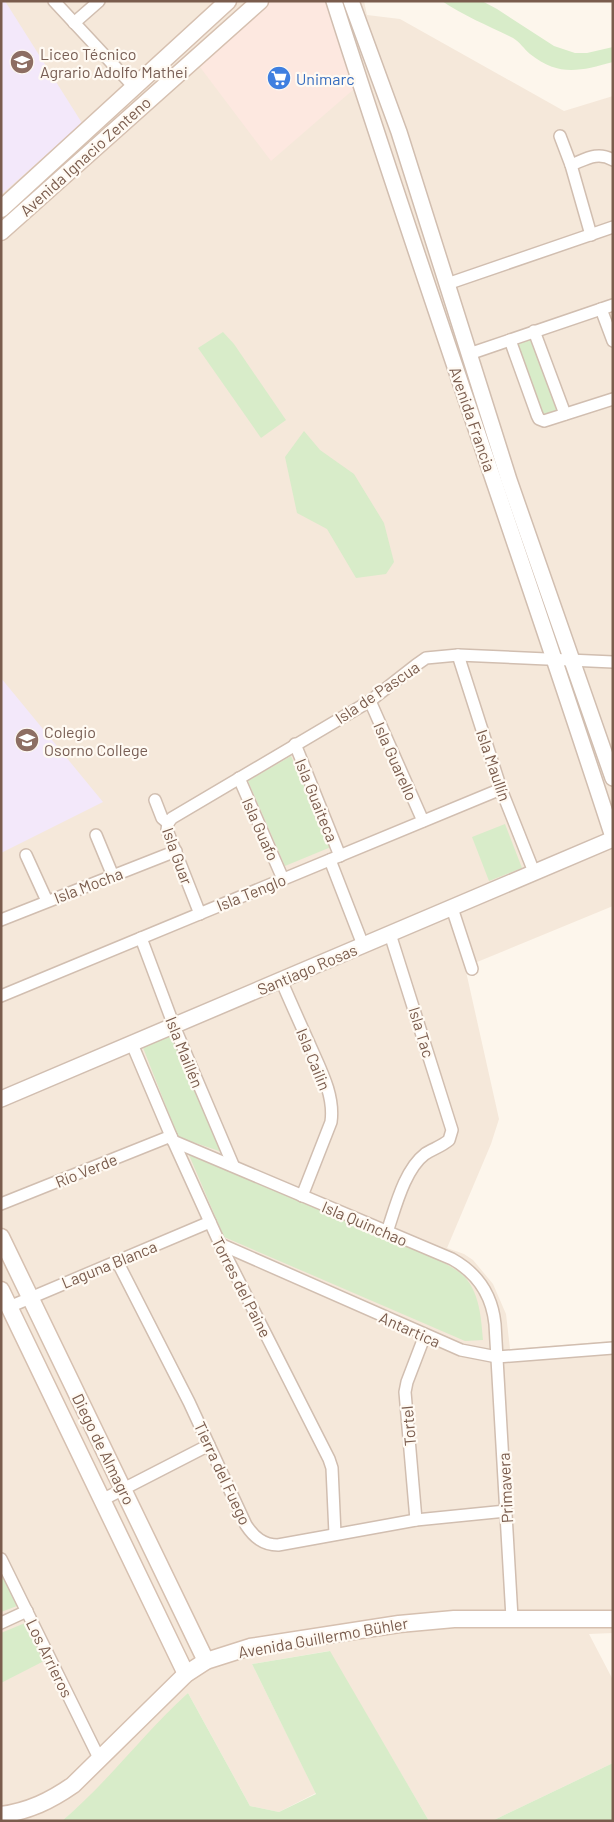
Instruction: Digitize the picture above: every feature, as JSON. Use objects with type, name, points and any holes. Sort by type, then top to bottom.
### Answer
[{"type":"main road","name":"Avenida Ignacio Zenteno","points":[[1,209],[228,1]]},
{"type":"main road","name":"Avenida Ignacio Zenteno","points":[[1,232],[260,1]]},
{"type":"main road","points":[[97,120],[106,138]]},
{"type":"main road","name":"Diego de Almagro","points":[[1,1237],[206,1661]]},
{"type":"main road","name":"Diego de Almagro","points":[[1,1290],[186,1674]]},
{"type":"main road","name":"Avenida Guillermo Bühler","points":[[1,1815],[20,1812],[52,1799],[82,1777],[186,1674],[206,1661],[222,1655],[264,1644],[399,1624],[454,1619],[613,1619]]},
{"type":"street","points":[[54,1],[134,87]]},
{"type":"street","points":[[74,23],[100,1]]},
{"type":"street","name":"Avenida Francia","points":[[334,1],[460,380],[502,482],[535,579],[555,659],[613,838]]},
{"type":"street","name":"Avenida Francia","points":[[351,1],[399,132],[469,354],[502,482]]},
{"type":"street","points":[[560,136],[571,165],[591,235]]},
{"type":"street","points":[[571,165],[597,155],[605,155],[613,160]]},
{"type":"street","points":[[429,290],[613,227]]},
{"type":"street","points":[[469,354],[613,305]]},
{"type":"street","points":[[601,309],[613,341]]},
{"type":"street","points":[[534,331],[565,414]]},
{"type":"street","points":[[510,340],[539,419],[544,421],[613,399]]},
{"type":"street","points":[[460,380],[475,374]]},
{"type":"street","name":"Avenida Francia","points":[[535,579],[572,660],[613,778]]},
{"type":"street","name":"Isla de Pascua","points":[[168,823],[172,818],[370,701],[426,658],[458,655],[613,662]]},
{"type":"street","name":"Isla Maullín","points":[[458,655],[502,789],[534,872]]},
{"type":"street","name":"Isla Guarello","points":[[370,701],[423,821]]},
{"type":"street","name":"Isla Guaiteca","points":[[295,744],[363,945]]},
{"type":"street","name":"Isla Guafo","points":[[239,778],[284,879]]},
{"type":"street","name":"Isla Tenglo","points":[[1,996],[502,789]]},
{"type":"street","name":"Isla Guar","points":[[154,800],[162,818],[168,823],[167,830],[200,914]]},
{"type":"street","points":[[96,835],[113,876]]},
{"type":"street","name":"Santiago Rosas","points":[[1,1100],[613,838]]},
{"type":"street","name":"Isla Mocha","points":[[1,920],[176,851]]},
{"type":"street","points":[[26,855],[47,901]]},
{"type":"street","points":[[452,908],[472,969]]},
{"type":"street","name":"Isla Tac","points":[[387,1232],[411,1171],[425,1155],[449,1140],[452,1130],[390,934]]},
{"type":"street","name":"Isla Maillén","points":[[141,938],[174,1026],[233,1165]]},
{"type":"street","name":"Isla Cailin","points":[[281,980],[323,1077],[332,1112],[331,1122],[302,1196]]},
{"type":"street","name":"Torres del Paine","points":[[132,1044],[172,1139],[220,1244],[329,1459],[332,1468],[336,1534]]},
{"type":"street","name":"Isla Quinchao","points":[[172,1139],[452,1259],[478,1281],[493,1307],[497,1357]]},
{"type":"street","name":"Río Verde","points":[[1,1204],[172,1139]]},
{"type":"street","name":"Laguna Blanca","points":[[9,1307],[210,1222]]},
{"type":"street","name":"Antartica","points":[[220,1244],[454,1348],[497,1357],[613,1348]]},
{"type":"street","name":"Tierra del Fuego","points":[[117,1261],[189,1402],[246,1525],[258,1539],[267,1544],[278,1545],[416,1520],[506,1511]]},
{"type":"street","name":"Tortel","points":[[416,1520],[405,1392],[425,1336]]},
{"type":"street","name":"Primavera","points":[[497,1357],[512,1618]]},
{"type":"street","points":[[102,1500],[209,1445]]},
{"type":"street","name":"Los Arrieros","points":[[1,1559],[100,1758]]},
{"type":"street","points":[[1,1623],[27,1611]]},
{"type":"shaded area","points":[[1,1],[364,1],[367,15],[400,19],[564,111],[613,96],[613,906],[465,967],[499,1119],[491,1144],[447,1248],[464,1254],[473,1260],[493,1284],[506,1314],[510,1349],[613,1341],[613,1633],[589,1634],[613,1680],[613,1763],[492,1821],[429,1821],[329,1651],[252,1664],[316,1793],[279,1812],[250,1806],[188,1693],[119,1773],[62,1821],[1,1821]]},
{"type":"shaded area","name":"Liceo Técnico Agrario Adolfo Mathei","points":[[1,1],[5,1],[82,123],[1,195]]},
{"type":"shaded area","name":"Unimarc","points":[[271,1],[327,1],[354,89],[271,161],[200,67]]},
{"type":"shaded area","name":"Colegio Osorno College","points":[[1,678],[103,802],[1,853]]},
{"type":"green space","points":[[442,1],[482,1],[554,46],[575,53],[587,53],[613,47],[613,62],[590,68],[570,70],[551,66],[530,54],[513,38]]},
{"type":"green space","points":[[223,332],[234,344],[286,420],[261,438],[198,348]]},
{"type":"green space","points":[[532,339],[557,412],[542,417],[517,344]]},
{"type":"green space","points":[[304,431],[320,450],[354,474],[384,523],[394,562],[386,574],[356,578],[327,529],[297,513],[285,457]]},
{"type":"green space","points":[[291,756],[331,847],[285,866],[248,781]]},
{"type":"green space","points":[[505,824],[522,868],[489,881],[472,837]]},
{"type":"green space","points":[[172,1027],[222,1152],[178,1137],[140,1040]]},
{"type":"green space","points":[[189,1155],[432,1257],[453,1268],[464,1276],[474,1292],[480,1311],[483,1340],[465,1341],[224,1237]]},
{"type":"green space","points":[[1,1573],[17,1606],[1,1612]]},
{"type":"green space","points":[[25,1623],[44,1661],[1,1683],[1,1633]]},
{"type":"green space","points":[[330,1651],[429,1821],[62,1821],[95,1790],[156,1724],[188,1693],[250,1806],[279,1812],[316,1794],[252,1664]]},
{"type":"green space","points":[[613,1763],[613,1821],[492,1821]]},
{"type":"place","name":"Liceo Técnico Agrario Adolfo Mathei","points":[[22,62]]},
{"type":"place","name":"Unimarc","points":[[279,78]]},
{"type":"place","name":"Colegio Osorno College","points":[[27,740]]}]
